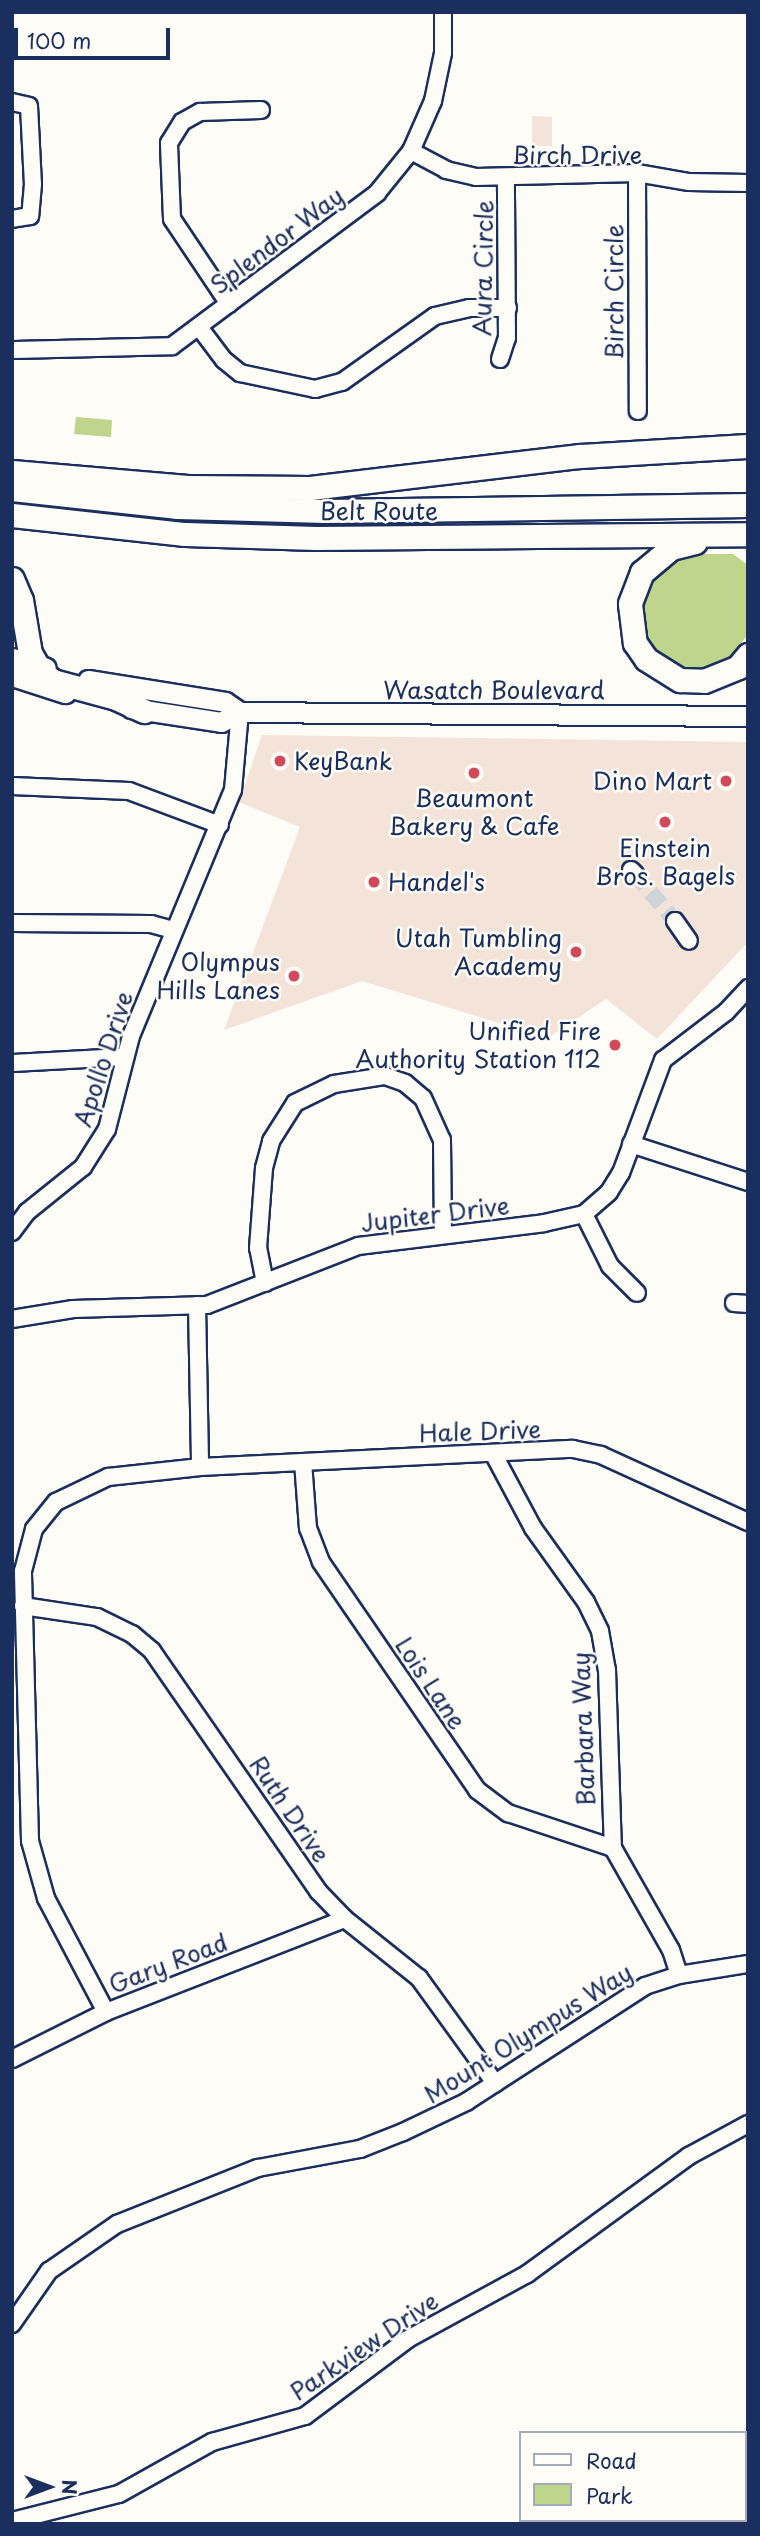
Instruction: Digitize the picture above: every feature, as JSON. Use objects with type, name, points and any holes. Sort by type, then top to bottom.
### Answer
[{"type":"highway","points":[[12,472],[187,488],[310,488],[580,456],[748,446]]},
{"type":"highway","name":"Belt Route","points":[[12,489],[178,508],[326,511],[739,505]]},
{"type":"highway","name":"Belt Route","points":[[12,515],[185,534],[316,538],[738,534]]},
{"type":"highway","points":[[738,534],[671,548],[651,562],[635,588],[630,625],[635,643],[646,659],[680,680],[713,678],[738,667],[748,655]]},
{"type":"highway","points":[[12,579],[22,608],[26,639],[37,666],[53,681],[116,698],[144,711]]},
{"type":"highway","points":[[12,640],[22,608]]},
{"type":"main road","name":"Wasatch Boulevard","points":[[12,658],[129,689],[225,702],[240,712]]},
{"type":"main road","name":"Wasatch Boulevard","points":[[12,676],[144,711],[221,722],[240,712],[748,716]]},
{"type":"street","name":"Splendor Way","points":[[12,351],[157,349],[172,346],[377,193],[411,150],[436,91],[443,53],[443,12]]},
{"type":"street","points":[[12,102],[29,106],[33,138],[30,216],[12,219]]},
{"type":"street","points":[[229,304],[173,219],[169,143],[182,122],[200,112],[261,110]]},
{"type":"street","name":"Birch Drive","points":[[411,150],[464,175],[506,178],[637,173],[690,182],[748,183]]},
{"type":"street","name":"Birch Circle","points":[[637,173],[638,411]]},
{"type":"street","name":"Aura Circle","points":[[500,359],[507,338],[508,308],[506,178]]},
{"type":"street","points":[[199,327],[224,360],[240,373],[315,389],[342,382],[435,316],[469,308],[508,308]]},
{"type":"street","name":"Apollo Drive","points":[[12,1233],[22,1217],[68,1182],[97,1149],[114,1111],[124,1057],[174,930],[220,825],[237,771],[240,712]]},
{"type":"street","points":[[12,786],[121,789],[220,825]]},
{"type":"street","points":[[675,920],[690,941]]},
{"type":"street","points":[[12,923],[151,923],[174,930]]},
{"type":"street","points":[[637,1293],[610,1266],[584,1214],[616,1183],[663,1060],[726,1012],[748,988]]},
{"type":"street","points":[[12,1063],[124,1057]]},
{"type":"street","points":[[265,1283],[258,1248],[266,1155],[295,1103],[327,1086],[385,1076],[405,1083],[423,1098],[442,1140],[443,1234]]},
{"type":"street","points":[[631,1144],[748,1182]]},
{"type":"street","name":"Jupiter Drive","points":[[12,1319],[74,1310],[218,1302],[358,1246],[544,1223],[584,1214]]},
{"type":"street","points":[[197,1305],[200,1467]]},
{"type":"street","name":"Hale Drive","points":[[106,2012],[46,1898],[32,1853],[23,1606],[26,1549],[39,1520],[55,1502],[108,1477],[200,1467],[492,1453],[592,1452],[748,1522]]},
{"type":"street","name":"Barbara Way","points":[[492,1453],[533,1528],[586,1602],[600,1631],[607,1670],[613,1848],[671,1950],[679,1975]]},
{"type":"street","name":"Lois Lane","points":[[303,1462],[308,1528],[321,1562],[477,1790],[508,1813],[613,1848]]},
{"type":"street","name":"Ruth Drive","points":[[23,1606],[97,1617],[143,1642],[161,1662],[313,1885],[345,1919],[419,1978],[495,2083]]},
{"type":"street","name":"Gary Road","points":[[12,2059],[106,2012],[345,1919]]},
{"type":"street","name":"Mount Olympus Way","points":[[12,2324],[49,2271],[117,2224],[258,2168],[372,2144],[445,2113],[637,1990],[679,1975],[748,1964]]},
{"type":"street","name":"Parkview Drive","points":[[12,2521],[119,2494],[212,2442],[305,2416],[408,2339],[527,2273],[690,2156],[748,2124]]},
{"type":"shaded area","points":[[532,116],[552,117],[552,146],[532,146]]},
{"type":"shaded area","points":[[262,735],[748,742],[748,942],[657,1039],[606,999],[548,1038],[362,981],[224,1030],[300,827],[239,802]]},
{"type":"green space","points":[[76,417],[112,420],[111,437],[74,434]]},
{"type":"green space","points":[[683,554],[733,554],[748,565],[748,635],[720,667],[680,667],[660,656],[641,630],[641,589],[653,571]]},
{"type":"tunnel","points":[[635,874],[675,921]]},
{"type":"place","name":"KeyBank","points":[[280,761]]},
{"type":"place","name":"Beaumont Bakery & Cafe","points":[[474,773]]},
{"type":"place","name":"Dino Mart","points":[[726,781]]},
{"type":"place","name":"Einstein Bros. Bagels","points":[[665,822]]},
{"type":"place","name":"Handel's","points":[[374,882]]},
{"type":"place","name":"Utah Tumbling Academy","points":[[576,952]]},
{"type":"place","name":"Olympus Hills Lanes","points":[[294,976]]},
{"type":"place","name":"Unified Fire Authority Station 112","points":[[615,1045]]}]
